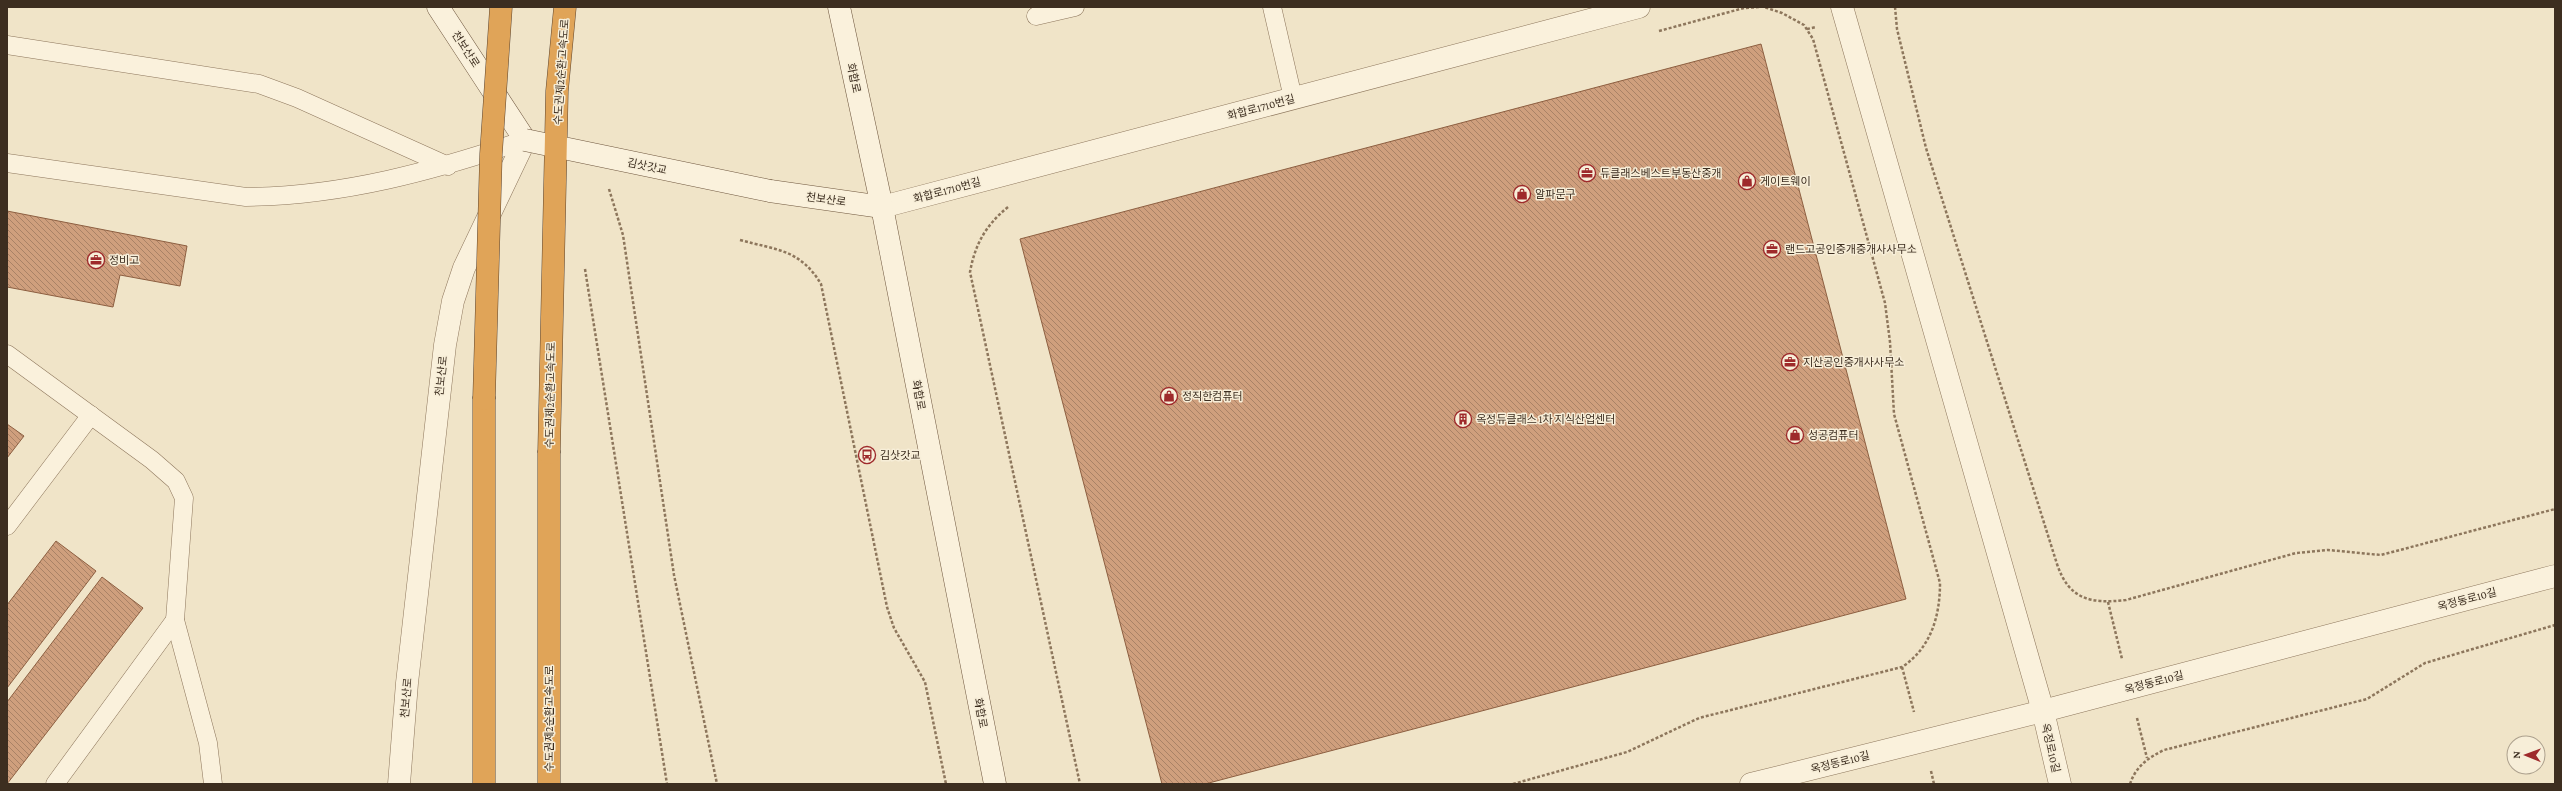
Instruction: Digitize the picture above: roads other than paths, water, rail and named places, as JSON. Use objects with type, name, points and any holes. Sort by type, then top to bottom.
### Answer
[{"type":"highway","points":[[484,784],[484,399],[491,154],[501,7]]},
{"type":"highway","name":"수도권제2순환고속도로","points":[[549,784],[549,454],[557,91],[565,7]]},
{"type":"street","name":"천보산로","points":[[399,784],[411,652],[445,345],[453,301],[464,268],[525,140],[438,7]]},
{"type":"street","name":"화합로","points":[[839,7],[882,207],[995,784]]},
{"type":"street","name":"화합로1710번길","points":[[882,207],[1639,7]]},
{"type":"street","name":"옥정로10길","points":[[1842,7],[2043,711],[2060,784]]},
{"type":"street","name":"김삿갓교","points":[[525,140],[770,191]]},
{"type":"street","name":"천보산로","points":[[770,191],[882,207]]},
{"type":"street","name":"옥정동로10길","points":[[1751,784],[2043,711],[2555,576]]},
{"type":"lane","points":[[1036,16],[1075,7]]},
{"type":"lane","points":[[1272,7],[1293,98]]},
{"type":"lane","points":[[7,45],[259,84],[297,98],[448,166]]},
{"type":"lane","points":[[7,163],[246,197],[286,197],[324,192],[448,166],[525,140]]},
{"type":"lane","points":[[7,354],[152,460],[176,481],[182,490],[184,498],[175,620],[208,743],[213,784]]},
{"type":"lane","points":[[7,526],[91,416]]},
{"type":"lane","points":[[55,784],[175,620]]},
{"type":"place","name":"듀클래스베스트부동산중개","points":[[1587,173]]},
{"type":"place","name":"게이트웨이","points":[[1747,181]]},
{"type":"place","name":"알파문구","points":[[1522,194]]},
{"type":"place","name":"랜드고공인중개중개사사무소","points":[[1772,249]]},
{"type":"place","name":"정비고","points":[[96,260]]},
{"type":"place","name":"지산공인중개사사무소","points":[[1790,362]]},
{"type":"place","name":"정직한컴퓨터","points":[[1169,396]]},
{"type":"place","name":"옥정듀클래스 1차 지식산업센터","points":[[1463,419]]},
{"type":"place","name":"성공컴퓨터","points":[[1795,435]]},
{"type":"place","name":"김삿갓교","points":[[867,455]]}]
